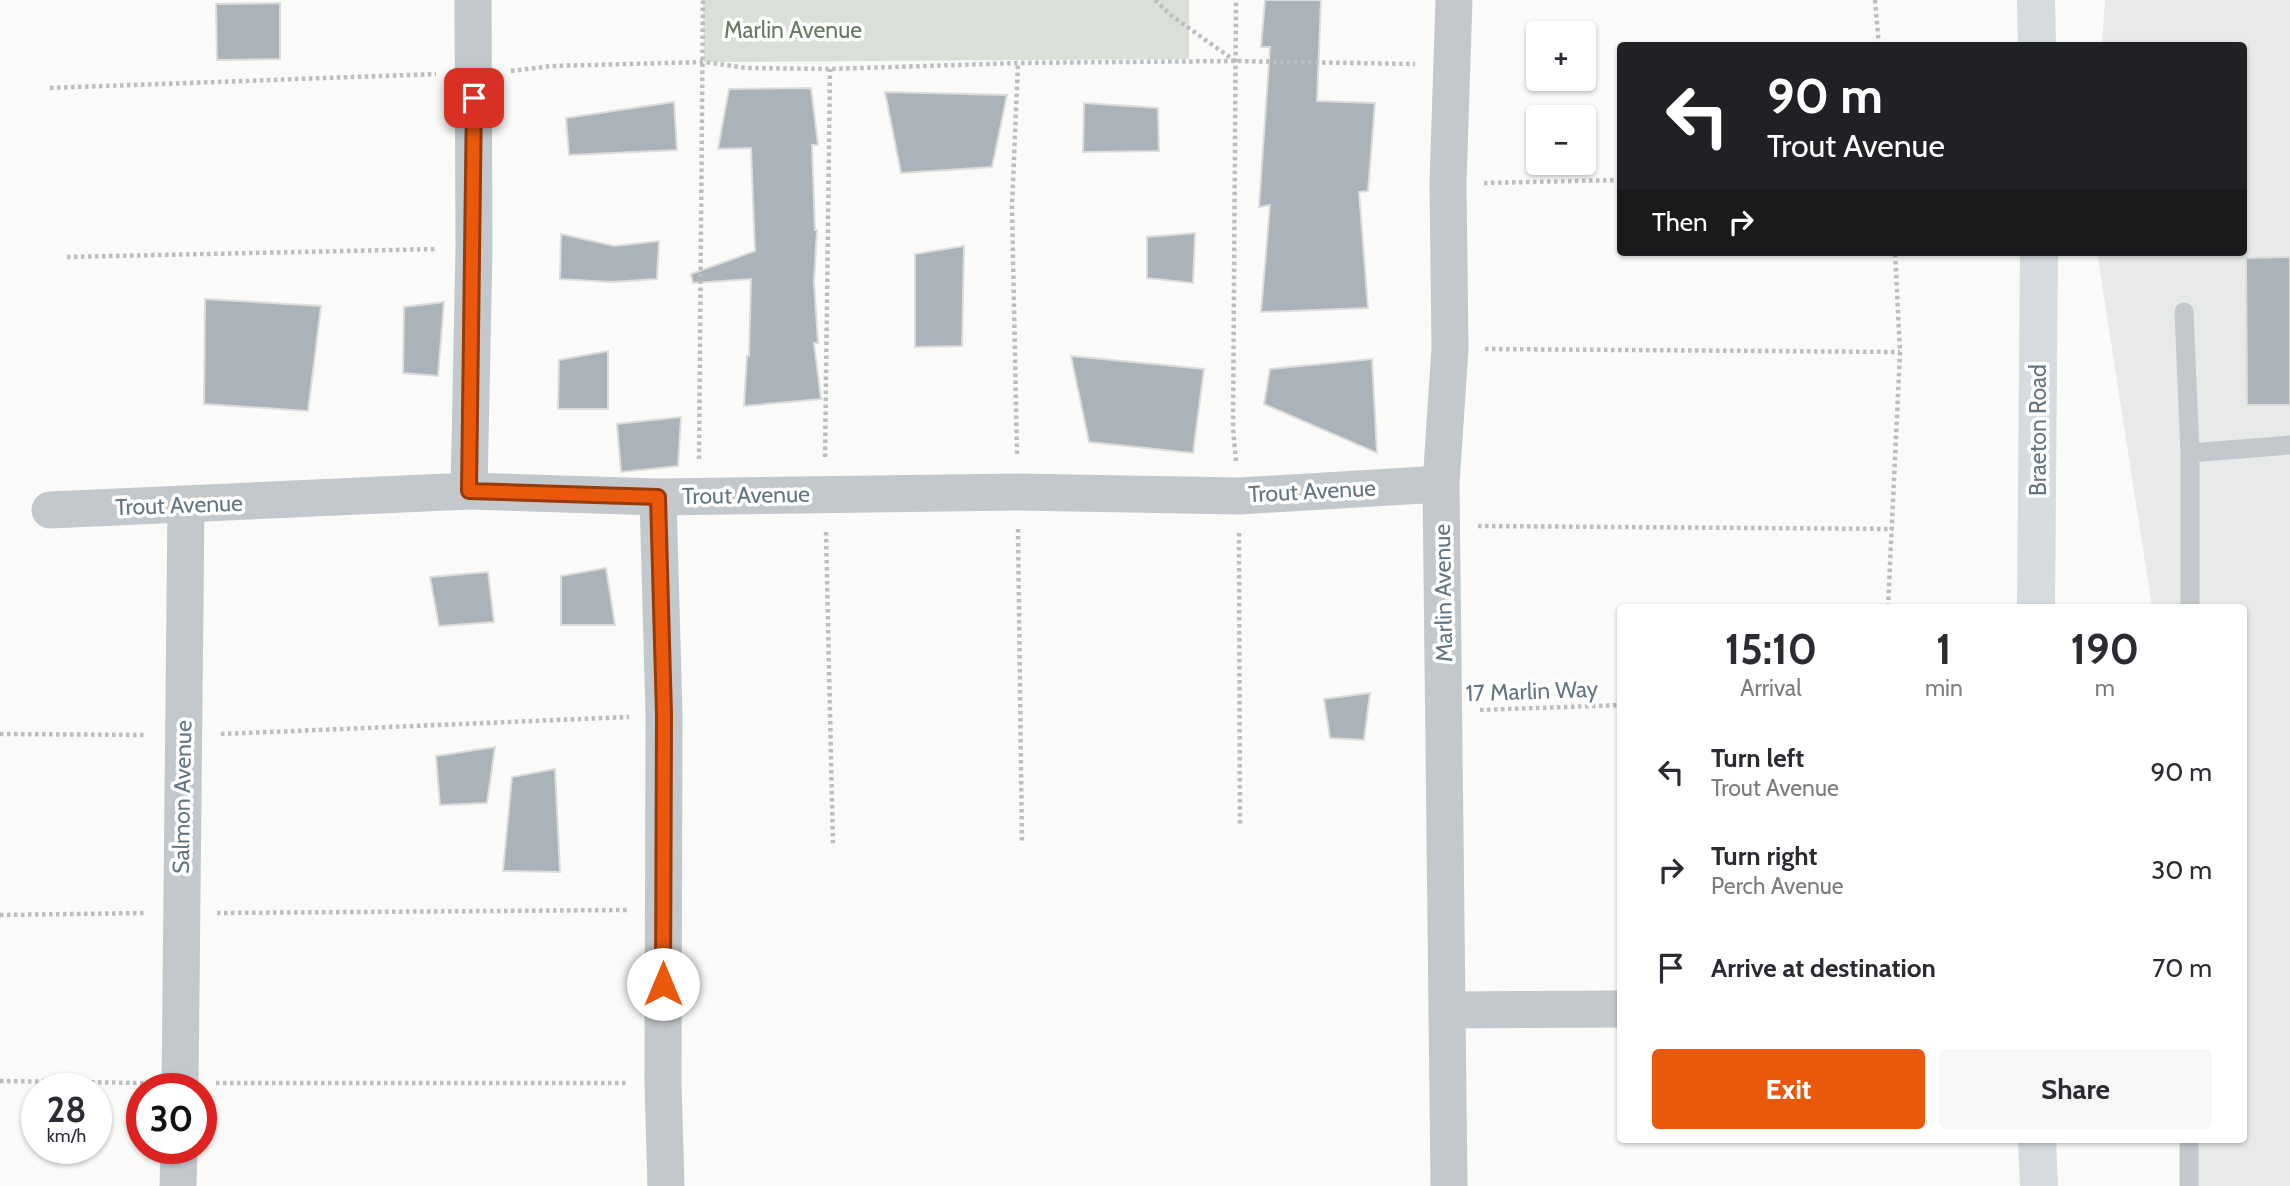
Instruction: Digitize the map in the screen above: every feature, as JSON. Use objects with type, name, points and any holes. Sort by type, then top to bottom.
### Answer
[{"type":"main road","points":[[2036,0],[2037,42]]},
{"type":"main road","name":"Braeton Road","points":[[2036,604],[2039,256]]},
{"type":"main road","points":[[2037,1143],[2039,1186]]},
{"type":"street","points":[[469,491],[474,248],[473,0]]},
{"type":"street","name":"Marlin Avenue","points":[[1450,1186],[1441,484],[1450,348],[1448,183],[1454,65],[1454,0]]},
{"type":"street","name":"Trout Avenue","points":[[50,510],[469,491],[658,497],[1018,492],[1239,496],[1441,484]]},
{"type":"street","points":[[658,497],[664,715],[663,1083],[666,1186]]},
{"type":"street","name":"Salmon Avenue","points":[[180,1073],[186,505]]},
{"type":"street","points":[[1447,1010],[1617,1009]]},
{"type":"street","points":[[178,1186],[179,1164]]},
{"type":"lane","points":[[2184,312],[2190,453],[2190,604]]},
{"type":"lane","points":[[2190,453],[2290,445]]},
{"type":"lane","points":[[2189,1143],[2189,1186]]},
{"type":"path","points":[[699,495],[703,0]]},
{"type":"path","points":[[1155,0],[1172,16],[1235,61]]},
{"type":"path","points":[[1236,0],[1233,428],[1239,496],[1240,825]]},
{"type":"path","points":[[1875,0],[1879,42]]},
{"type":"path","points":[[50,88],[704,62],[747,68],[830,69],[1018,63],[1235,61],[1454,65]]},
{"type":"path","points":[[1448,183],[1617,180]]},
{"type":"path","points":[[67,257],[474,248]]},
{"type":"path","points":[[1888,604],[1894,529],[1900,352],[1895,256]]},
{"type":"path","points":[[1450,348],[1900,352]]},
{"type":"path","points":[[1442,525],[1894,529]]},
{"type":"path","name":"17 Marlin Way","points":[[1444,711],[1617,705]]},
{"type":"path","points":[[0,734],[183,736],[664,715]]},
{"type":"path","points":[[0,915],[664,910]]},
{"type":"path","points":[[0,1081],[126,1084]]},
{"type":"path","points":[[217,1086],[663,1083]]},
{"type":"shaded area","points":[[2105,0],[2290,0],[2290,1186],[2197,1186],[2198,1143],[2247,1143],[2247,604],[2152,604],[2098,256],[2247,256],[2247,42],[2102,42]]},
{"type":"green space","name":"Marlin Avenue","points":[[703,0],[1189,0],[1189,59],[704,62]]},
{"type":"building","points":[[1265,0],[1321,0],[1317,101],[1375,103],[1368,191],[1359,192],[1368,308],[1261,312],[1270,205],[1259,207],[1270,47],[1261,47]]},
{"type":"building","points":[[280,3],[280,59],[217,60],[216,4]]},
{"type":"building","points":[[811,88],[818,145],[812,145],[817,230],[814,282],[818,343],[814,343],[821,399],[744,406],[749,356],[751,279],[693,283],[691,274],[755,251],[751,148],[718,149],[729,89]]},
{"type":"building","points":[[885,92],[1007,95],[992,167],[901,173]]},
{"type":"building","points":[[674,102],[677,150],[569,155],[566,118]]},
{"type":"building","points":[[1084,103],[1158,108],[1159,151],[1083,152]]},
{"type":"building","points":[[1195,233],[1193,283],[1147,278],[1147,237]]},
{"type":"building","points":[[561,234],[614,246],[659,241],[657,279],[611,282],[560,279]]},
{"type":"building","points":[[964,246],[962,346],[915,347],[915,254]]},
{"type":"building","points":[[2290,257],[2290,405],[2247,405],[2246,258]]},
{"type":"building","points":[[205,299],[321,306],[308,411],[204,404]]},
{"type":"building","points":[[444,302],[438,376],[403,373],[404,307]]},
{"type":"building","points":[[608,351],[608,409],[558,409],[559,360]]},
{"type":"building","points":[[1071,356],[1204,369],[1193,453],[1089,442]]},
{"type":"building","points":[[1372,359],[1377,453],[1264,404],[1270,369]]},
{"type":"building","points":[[681,417],[678,466],[621,472],[617,424]]},
{"type":"building","points":[[606,568],[615,625],[561,625],[561,576]]},
{"type":"building","points":[[488,572],[494,622],[439,626],[430,577]]},
{"type":"building","points":[[1370,693],[1364,740],[1330,738],[1324,699]]},
{"type":"building","points":[[495,747],[487,803],[440,805],[436,756]]},
{"type":"building","points":[[555,769],[560,872],[503,871],[512,777]]},
{"type":"route","points":[[474,98],[469,491],[658,497],[664,715],[663,984]]}]
